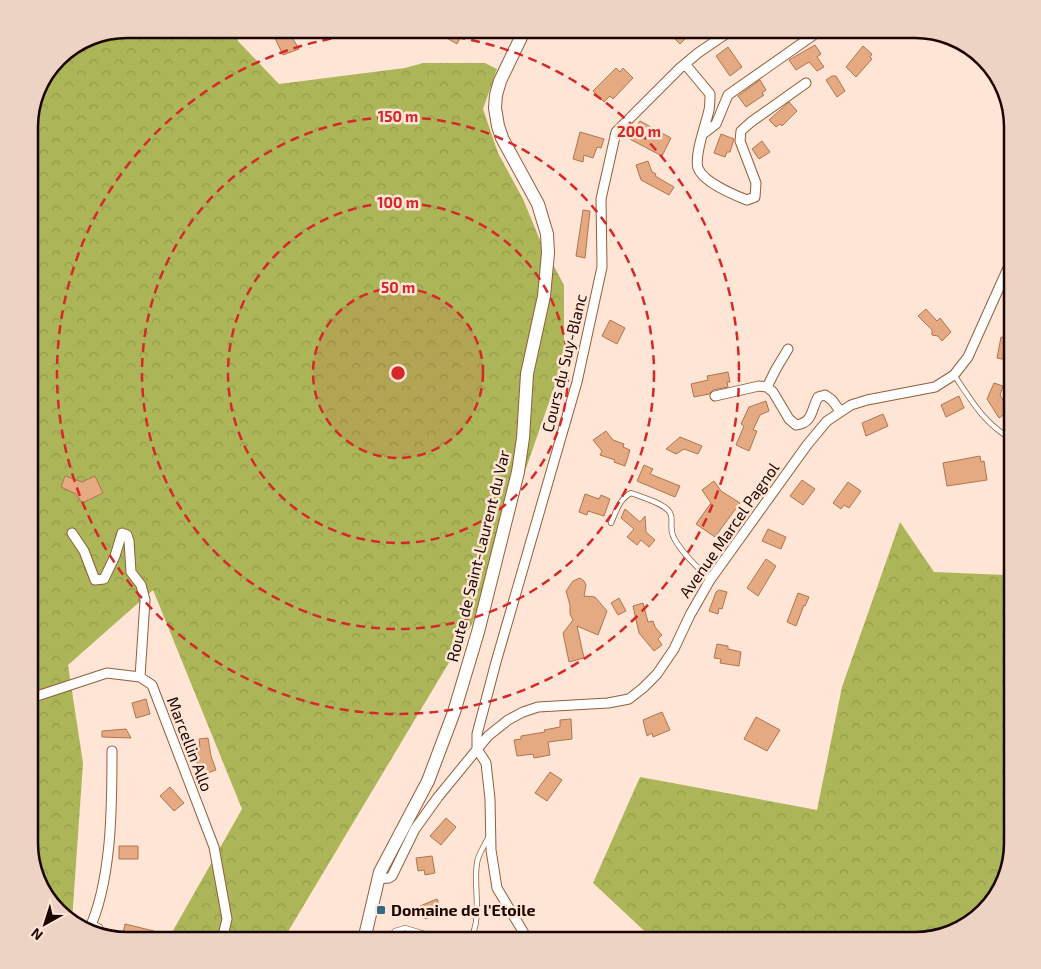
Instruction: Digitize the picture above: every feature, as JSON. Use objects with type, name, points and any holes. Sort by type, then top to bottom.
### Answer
[{"type":"main road","name":"Route de Saint-Laurent du Var","points":[[366,932],[377,879],[392,846],[428,781],[442,747],[478,632],[518,472],[523,438],[527,374],[544,296],[548,252],[547,234],[538,204],[502,138],[495,108],[500,81],[521,38]]},
{"type":"street","name":"Cours du Suy-Blanc","points":[[477,749],[478,734],[496,662],[577,382],[602,267],[601,199],[616,132],[685,64],[720,38]]},
{"type":"street","points":[[703,134],[716,124],[728,95],[809,38]]},
{"type":"street","points":[[685,64],[710,94],[709,110],[699,153],[698,168],[718,187],[747,200],[755,197],[756,183],[740,141],[741,131],[806,83]]},
{"type":"street","name":"Avenue Marcel Pagnol","points":[[377,879],[392,876],[415,829],[438,796],[488,736],[501,725],[523,712],[538,707],[608,703],[629,699],[657,674],[674,649],[690,615],[710,580],[807,445],[827,421],[851,405],[936,386],[954,375],[968,357],[1003,279]]},
{"type":"street","points":[[767,387],[788,349]]},
{"type":"street","points":[[715,396],[759,386],[767,387],[773,392],[789,419],[796,425],[804,424],[810,418],[813,405],[818,397],[825,395],[832,400],[840,411]]},
{"type":"street","points":[[38,696],[107,673],[140,677],[144,600],[141,585],[131,572],[130,541],[128,535],[122,533],[115,556],[104,580],[95,580],[84,551],[72,533]]},
{"type":"street","name":"Marcellin Allo","points":[[140,677],[152,685],[214,847],[227,919],[224,932]]},
{"type":"street","points":[[477,749],[486,763],[490,799],[491,850],[497,888],[523,932]]},
{"type":"street","points":[[91,924],[105,879],[112,792],[112,751]]},
{"type":"lane","points":[[954,375],[990,425],[1003,434]]},
{"type":"lane","points":[[611,523],[624,496],[631,493],[657,502],[671,515],[670,529],[675,540],[710,580]]},
{"type":"lane","points":[[473,932],[477,899],[477,862],[491,832]]},
{"type":"lane","points":[[394,932],[405,928],[418,932]]},
{"type":"green space","points":[[115,38],[238,38],[238,41],[279,84],[405,68],[423,63],[485,63],[497,69],[483,109],[498,153],[523,199],[540,240],[564,285],[564,359],[472,624],[288,932],[172,932],[242,809],[153,590],[68,665],[83,763],[73,913],[70,911],[70,899],[58,899],[49,887],[38,854],[38,115],[44,93],[56,72],[82,49],[98,42]]},
{"type":"green space","points":[[900,522],[934,572],[1004,575],[1003,854],[992,887],[973,909],[959,920],[948,925],[932,930],[914,932],[645,932],[593,883],[640,777],[817,810],[842,687]]},
{"type":"building","points":[[275,38],[292,38],[299,49],[283,55]]},
{"type":"building","points":[[447,38],[460,38],[457,44]]},
{"type":"building","points":[[674,38],[686,38],[680,44]]},
{"type":"building","points":[[815,45],[821,54],[817,57],[824,67],[817,71],[809,62],[796,70],[789,60]]},
{"type":"building","points":[[863,46],[872,54],[870,57],[872,59],[856,77],[846,67]]},
{"type":"building","points":[[728,47],[742,67],[730,76],[716,56]]},
{"type":"building","points":[[616,68],[620,72],[623,68],[633,78],[613,99],[610,96],[604,102],[593,91]]},
{"type":"building","points":[[836,76],[845,91],[837,97],[826,80]]},
{"type":"building","points":[[760,80],[766,90],[762,93],[764,95],[746,107],[738,96]]},
{"type":"building","points":[[789,102],[797,111],[782,126],[780,124],[776,127],[769,120]]},
{"type":"building","points":[[640,121],[671,138],[662,156],[622,135],[628,128],[633,131]]},
{"type":"building","points":[[580,132],[604,139],[601,148],[597,147],[593,158],[584,155],[583,162],[573,159]]},
{"type":"building","points":[[721,134],[734,139],[730,152],[727,152],[725,157],[714,153]]},
{"type":"building","points":[[762,141],[770,152],[759,159],[752,149]]},
{"type":"building","points":[[648,161],[652,172],[656,174],[655,176],[674,187],[669,195],[641,180],[636,165]]},
{"type":"building","points":[[583,210],[590,211],[585,258],[576,256]]},
{"type":"building","points":[[926,309],[937,321],[940,318],[951,332],[942,341],[938,336],[932,335],[932,330],[918,316]]},
{"type":"building","points":[[610,320],[625,328],[617,344],[602,336]]},
{"type":"building","points":[[1001,337],[1003,337],[1003,359],[997,358]]},
{"type":"building","points":[[728,372],[730,382],[727,382],[728,387],[694,397],[691,384],[708,380],[707,376]]},
{"type":"building","points":[[994,383],[1003,386],[1000,395],[1003,401],[1003,415],[999,418],[987,399]]},
{"type":"building","points":[[959,396],[964,408],[946,417],[941,405]]},
{"type":"building","points":[[766,401],[769,411],[760,415],[753,430],[757,431],[749,451],[736,445],[744,426],[741,424],[749,407]]},
{"type":"building","points":[[883,414],[888,426],[866,436],[862,423]]},
{"type":"building","points":[[606,431],[613,440],[624,444],[623,447],[630,450],[625,466],[600,455],[602,451],[593,440]]},
{"type":"building","points":[[680,437],[702,446],[698,454],[684,449],[676,454],[666,449]]},
{"type":"building","points":[[980,456],[981,462],[984,461],[987,480],[947,486],[943,463]]},
{"type":"building","points":[[644,465],[653,469],[650,474],[680,486],[675,497],[637,481]]},
{"type":"building","points":[[65,476],[82,482],[95,476],[103,493],[82,503],[76,494],[61,487]]},
{"type":"building","points":[[802,480],[815,489],[803,505],[790,496]]},
{"type":"building","points":[[714,481],[721,491],[740,503],[715,537],[696,524],[711,503],[702,490]]},
{"type":"building","points":[[848,482],[861,491],[849,508],[844,505],[841,509],[833,503]]},
{"type":"building","points":[[585,494],[599,499],[601,495],[610,499],[604,516],[588,511],[587,515],[579,512]]},
{"type":"building","points":[[625,509],[640,522],[645,516],[646,532],[655,540],[649,547],[641,540],[637,545],[627,537],[634,529],[621,518]]},
{"type":"building","points":[[768,529],[786,537],[781,549],[762,541]]},
{"type":"building","points":[[766,559],[776,566],[758,596],[747,588]]},
{"type":"building","points":[[580,578],[586,585],[584,596],[595,597],[607,611],[598,635],[577,626],[584,658],[569,662],[563,633],[573,620],[570,614],[570,605],[566,591],[573,581]]},
{"type":"building","points":[[719,590],[727,592],[722,609],[719,608],[718,614],[709,611],[716,592]]},
{"type":"building","points":[[798,593],[809,597],[796,626],[787,622]]},
{"type":"building","points":[[619,598],[626,611],[618,615],[611,603]]},
{"type":"building","points":[[643,603],[648,622],[653,621],[655,627],[662,635],[658,639],[662,645],[654,651],[639,633],[633,606]]},
{"type":"building","points":[[717,644],[728,646],[728,649],[741,652],[739,666],[720,663],[721,659],[714,658]]},
{"type":"building","points":[[146,699],[150,714],[136,718],[132,703]]},
{"type":"building","points":[[662,712],[670,730],[653,737],[652,733],[647,736],[643,720]]},
{"type":"building","points":[[756,717],[780,730],[767,751],[744,739]]},
{"type":"building","points":[[571,719],[572,739],[548,742],[550,755],[534,758],[533,754],[517,756],[514,740],[521,739],[521,736],[560,727],[560,720]]},
{"type":"building","points":[[126,729],[131,738],[102,737],[102,731]]},
{"type":"building","points":[[208,738],[216,770],[199,776],[195,747],[200,747],[199,739]]},
{"type":"building","points":[[550,772],[562,780],[547,801],[535,793]]},
{"type":"building","points":[[170,787],[184,803],[174,811],[160,796]]},
{"type":"building","points":[[446,818],[456,827],[441,845],[430,836]]},
{"type":"building","points":[[119,846],[138,846],[138,859],[119,859]]},
{"type":"building","points":[[432,856],[435,873],[425,875],[424,870],[418,871],[416,858]]},
{"type":"building","points":[[437,899],[442,912],[425,919],[420,906]]},
{"type":"building","points":[[125,924],[154,931],[153,932],[123,932]]},
{"type":"place","name":"Domaine de l'Etoile","points":[[381,910]]}]
